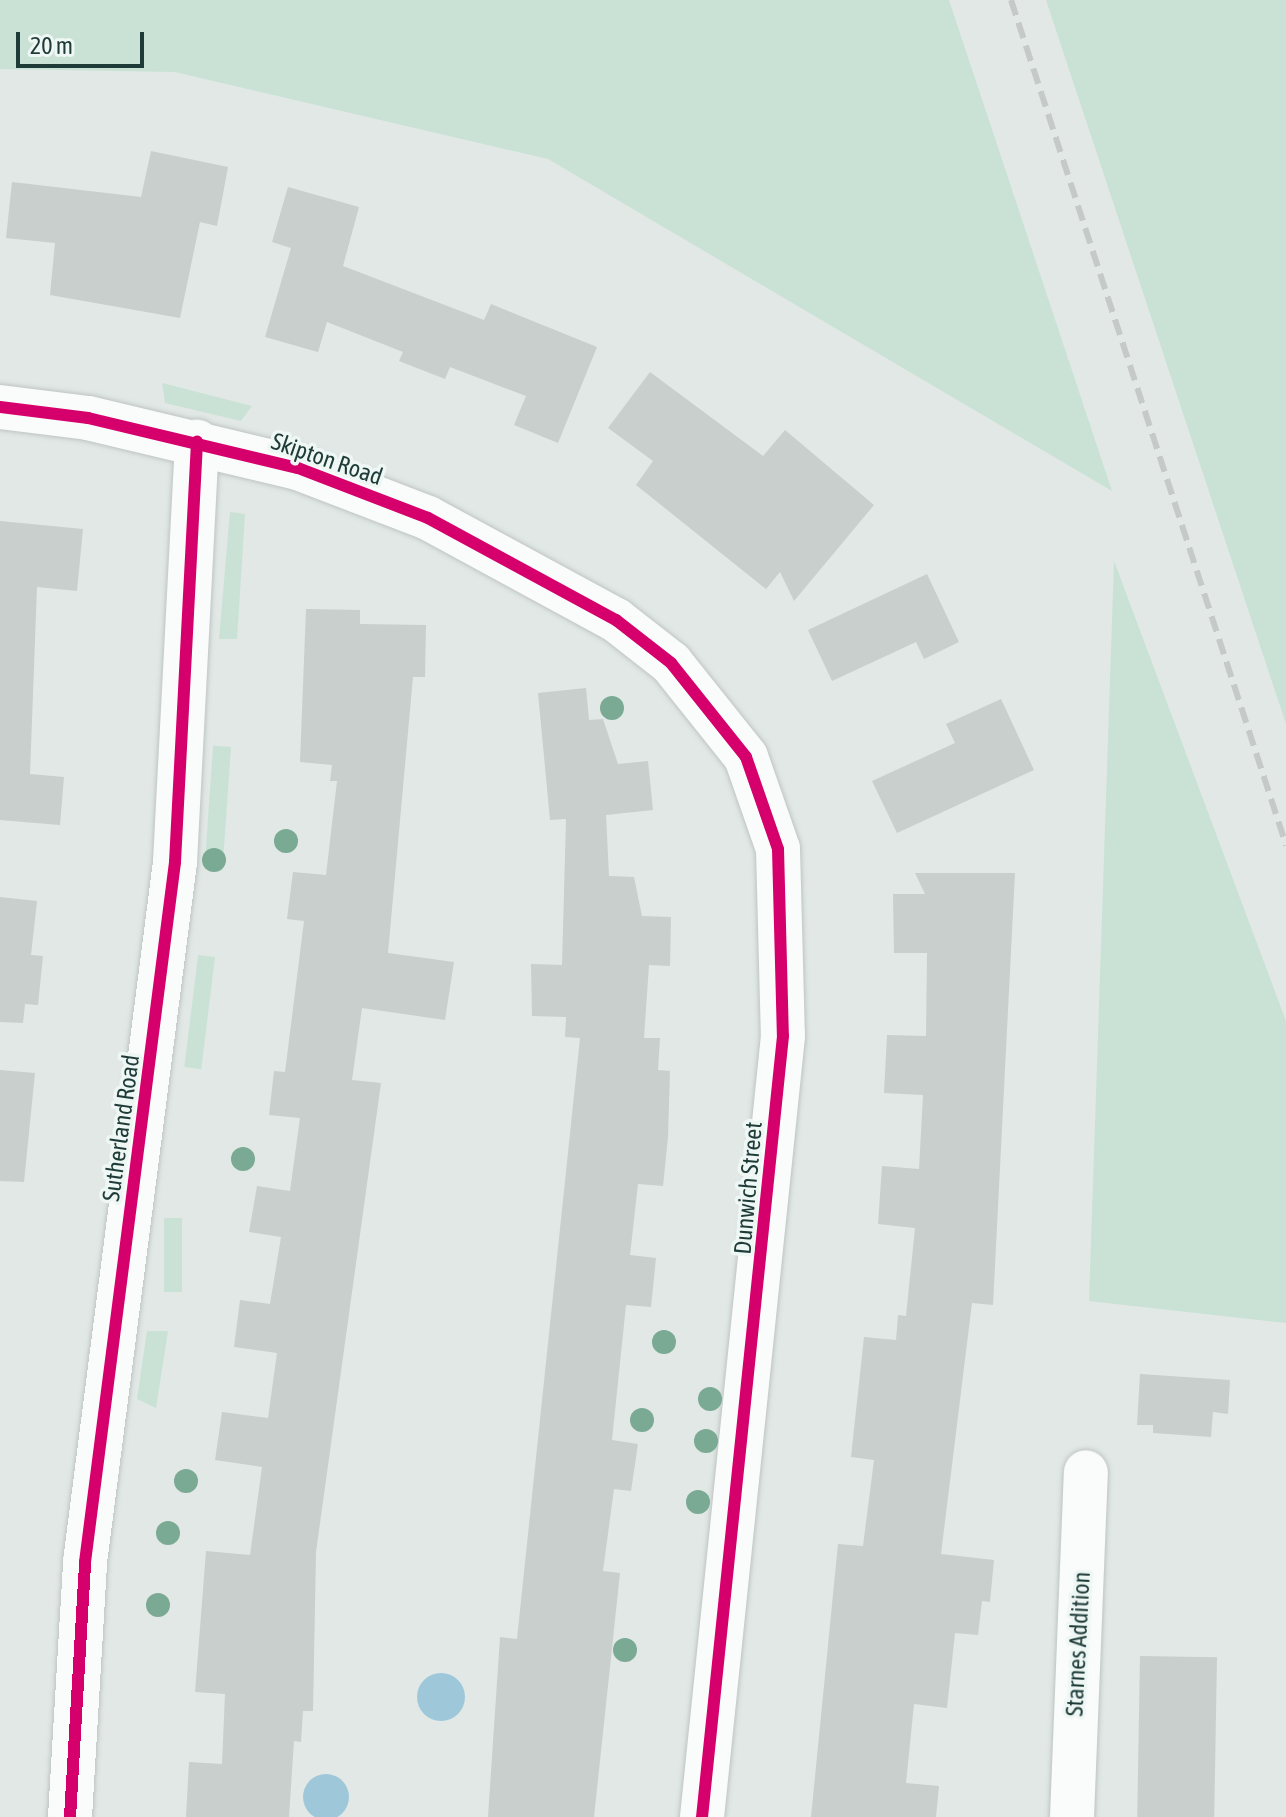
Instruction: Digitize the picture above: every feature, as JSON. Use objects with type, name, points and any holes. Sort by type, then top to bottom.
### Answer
[{"type":"street","name":"Skipton Road","points":[[0,407],[197,442],[298,468],[428,518],[616,620]]},
{"type":"street","name":"Sutherland Road","points":[[70,1817],[85,1562],[175,862],[197,442]]},
{"type":"street","name":"Dunwich Street","points":[[616,620],[671,663],[746,757],[768,805],[784,899],[770,1198],[702,1817]]},
{"type":"street","name":"Starnes Addition","points":[[1072,1817],[1086,1472]]},
{"type":"green space","points":[[0,0],[949,0],[1112,491],[548,159],[175,72],[0,69]]},
{"type":"green space","points":[[1046,0],[1286,0],[1286,724]]},
{"type":"green space","points":[[162,383],[252,406],[241,421],[165,403]]},
{"type":"green space","points":[[230,512],[245,514],[237,639],[219,639]]},
{"type":"green space","points":[[1114,561],[1286,1021],[1286,1323],[1089,1301]]},
{"type":"green space","points":[[213,746],[231,747],[222,871],[204,869]]},
{"type":"green space","points":[[198,955],[215,957],[201,1069],[184,1067]]},
{"type":"green space","points":[[164,1218],[182,1218],[182,1292],[164,1292]]},
{"type":"green space","points":[[147,1331],[168,1331],[156,1408],[137,1399]]},
{"type":"water","points":[[441,1673],[458,1680],[465,1697],[458,1714],[441,1721],[424,1714],[417,1697],[424,1680]]},
{"type":"water","points":[[326,1774],[342,1781],[349,1797],[342,1813],[326,1820],[310,1813],[303,1797],[310,1781]]},
{"type":"building","points":[[151,151],[228,167],[217,226],[200,222],[180,318],[50,295],[55,243],[6,238],[12,182],[141,197]]},
{"type":"building","points":[[288,187],[359,207],[343,266],[484,320],[491,304],[597,347],[558,443],[514,425],[526,396],[450,367],[445,379],[399,361],[403,352],[327,322],[318,352],[265,337],[291,248],[272,242]]},
{"type":"building","points":[[650,372],[763,456],[785,430],[874,505],[794,601],[780,572],[766,589],[636,485],[653,461],[608,428]]},
{"type":"building","points":[[0,521],[83,529],[77,591],[37,587],[30,774],[64,777],[60,825],[0,820]]},
{"type":"building","points":[[927,574],[959,642],[924,659],[916,642],[832,681],[808,630]]},
{"type":"building","points":[[306,609],[360,610],[360,624],[426,625],[425,677],[413,677],[388,953],[454,962],[445,1020],[362,1008],[352,1080],[381,1083],[316,1552],[313,1711],[303,1711],[301,1742],[294,1741],[289,1817],[186,1817],[189,1762],[222,1764],[225,1694],[195,1692],[206,1551],[250,1555],[262,1467],[215,1460],[222,1412],[268,1418],[277,1353],[234,1347],[240,1300],[270,1304],[281,1237],[249,1232],[257,1186],[290,1191],[300,1118],[269,1115],[274,1071],[285,1072],[304,921],[287,919],[293,872],[326,875],[337,781],[330,781],[332,765],[300,762]]},
{"type":"building","points":[[586,688],[589,720],[603,719],[618,764],[648,761],[653,810],[606,815],[609,876],[634,877],[642,916],[671,917],[670,966],[649,965],[644,1038],[660,1038],[658,1070],[670,1071],[668,1137],[663,1186],[638,1184],[630,1255],[656,1258],[651,1307],[626,1305],[612,1440],[638,1444],[631,1491],[614,1489],[603,1571],[620,1573],[594,1817],[488,1817],[500,1637],[517,1639],[580,1038],[565,1037],[566,1017],[532,1016],[531,964],[562,965],[566,819],[550,820],[538,693]]},
{"type":"building","points":[[1001,699],[1034,770],[897,833],[872,781],[955,743],[946,724]]},
{"type":"building","points":[[915,873],[1015,873],[993,1305],[972,1303],[941,1554],[994,1560],[990,1602],[982,1601],[978,1635],[955,1633],[947,1708],[914,1704],[906,1783],[939,1786],[936,1817],[811,1817],[838,1544],[863,1546],[874,1460],[851,1457],[864,1337],[896,1340],[898,1315],[906,1316],[915,1228],[878,1224],[882,1166],[919,1169],[923,1095],[884,1093],[887,1035],[926,1036],[927,953],[894,953],[893,894],[925,894]]},
{"type":"building","points":[[0,897],[37,901],[31,955],[43,956],[38,1005],[25,1004],[23,1023],[0,1022]]},
{"type":"building","points":[[0,1070],[35,1073],[24,1182],[0,1181]]},
{"type":"building","points":[[1140,1374],[1230,1380],[1228,1414],[1213,1412],[1211,1437],[1153,1433],[1153,1425],[1137,1425]]},
{"type":"building","points":[[1140,1656],[1217,1657],[1214,1817],[1137,1817]]},
{"type":"railway","points":[[1011,0],[1286,845]]},
{"type":"cycle path","points":[[0,407],[88,418],[298,468],[428,518],[616,620],[671,663],[746,757],[778,849],[783,1036],[702,1817]]},
{"type":"cycle path","points":[[70,1817],[85,1562],[175,862],[197,442]]}]
